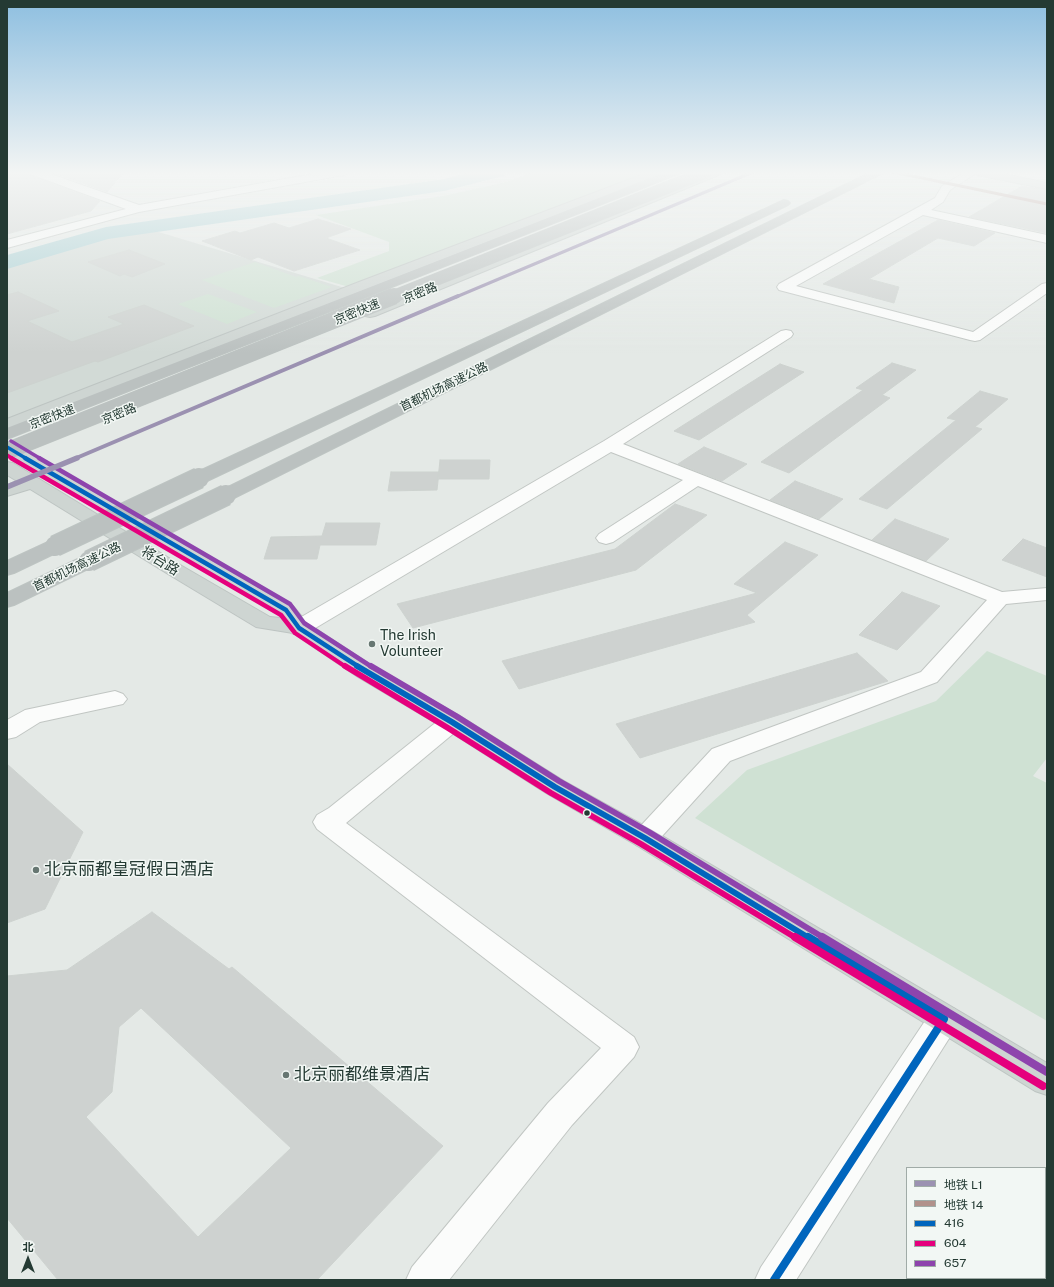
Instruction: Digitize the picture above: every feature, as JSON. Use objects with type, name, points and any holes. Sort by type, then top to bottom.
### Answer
[{"type":"highway","name":"京密快速","points":[[7,434],[524,232]]},
{"type":"highway","name":"京密快速","points":[[9,455],[558,232]]},
{"type":"highway","name":"首都机场高速公路","points":[[7,569],[722,232]]},
{"type":"highway","name":"首都机场高速公路","points":[[7,601],[226,495],[759,232]]},
{"type":"main road","name":"京密路","points":[[7,426],[364,285],[503,232]]},
{"type":"main road","name":"京密路","points":[[9,455],[570,232]]},
{"type":"main road","name":"将台路","points":[[9,455],[31,482],[175,570],[264,622],[299,628]]},
{"type":"main road","name":"将台路","points":[[9,455],[286,610],[299,628],[366,672],[452,722],[555,787],[646,838],[1047,1080]]},
{"type":"main road","points":[[7,492],[31,482]]},
{"type":"street","points":[[7,244],[50,232]]},
{"type":"street","points":[[883,232],[784,287],[975,338],[1047,287]]},
{"type":"street","points":[[1016,232],[1047,239]]},
{"type":"street","points":[[299,628],[610,445],[786,334]]},
{"type":"street","points":[[610,445],[1000,598],[1047,594]]},
{"type":"street","points":[[606,538],[696,479]]},
{"type":"street","points":[[646,838],[721,755],[929,677],[1000,598]]},
{"type":"street","points":[[7,730],[33,716],[115,699]]},
{"type":"street","points":[[425,1280],[560,1114],[623,1047],[326,822],[338,815],[452,722]]},
{"type":"street","points":[[774,1280],[944,1019]]},
{"type":"shaded area","points":[[139,232],[159,232],[355,291],[7,428],[7,267],[107,237]]},
{"type":"green space","points":[[362,232],[514,232],[360,290],[317,278],[389,251],[389,242]]},
{"type":"green space","points":[[255,262],[296,277],[299,276],[332,287],[274,308],[202,280]]},
{"type":"green space","points":[[208,294],[257,312],[227,324],[178,304]]},
{"type":"green space","points":[[987,651],[1047,676],[1047,758],[1033,776],[1047,783],[1047,1021],[695,818],[747,770],[936,701]]},
{"type":"building","points":[[232,232],[342,232],[326,238],[360,250],[294,271],[258,257],[251,260],[202,241]]},
{"type":"building","points":[[916,232],[995,233],[974,246],[938,238],[869,279],[899,287],[894,303],[823,284]]},
{"type":"building","points":[[129,250],[165,264],[132,277],[124,274],[120,276],[88,262]]},
{"type":"building","points":[[18,292],[59,311],[27,321],[72,342],[124,324],[108,317],[144,305],[194,326],[98,362],[95,361],[7,393],[7,295]]},
{"type":"building","points":[[892,363],[916,370],[882,395],[890,398],[789,473],[761,462],[863,390],[856,388]]},
{"type":"building","points":[[780,364],[804,372],[699,440],[674,431]]},
{"type":"building","points":[[980,391],[1008,399],[975,427],[982,429],[887,509],[859,499],[956,420],[947,418]]},
{"type":"building","points":[[704,447],[747,464],[722,481],[678,464]]},
{"type":"building","points":[[440,460],[490,460],[489,479],[438,479]]},
{"type":"building","points":[[391,472],[439,472],[437,490],[388,491]]},
{"type":"building","points":[[795,481],[843,499],[819,519],[770,500]]},
{"type":"building","points":[[675,504],[707,515],[636,570],[413,628],[397,604],[615,549]]},
{"type":"building","points":[[895,519],[949,539],[926,561],[872,540]]},
{"type":"building","points":[[326,523],[380,523],[376,545],[320,545],[317,559],[264,559],[271,537],[322,536]]},
{"type":"building","points":[[1023,539],[1047,548],[1047,577],[1002,560]]},
{"type":"building","points":[[785,542],[818,555],[747,615],[755,622],[519,689],[502,661],[757,593],[734,584]]},
{"type":"building","points":[[902,592],[940,606],[897,650],[859,635]]},
{"type":"building","points":[[857,653],[888,681],[640,758],[616,724]]},
{"type":"building","name":"北京丽都皇冠假日酒店","points":[[7,764],[83,832],[45,909],[7,923]]},
{"type":"building","name":"北京丽都维景酒店","points":[[152,912],[229,969],[232,967],[443,1146],[317,1280],[58,1280],[7,1218],[7,976],[67,970]],"holes":[[[141,1008],[291,1148],[198,1237],[86,1117],[112,1092],[119,1027]]]},
{"type":"waterway","points":[[7,262],[113,232]]},
{"type":"metro line","name":"L1","points":[[7,487],[611,232]]},
{"type":"transit line","name":"657","points":[[11,441],[290,604],[304,623],[370,666],[456,716],[559,781],[649,832],[1047,1072]]},
{"type":"transit line","name":"416","points":[[7,447],[286,610],[299,628],[366,672],[452,722],[555,787],[645,838],[944,1019]]},
{"type":"transit line","name":"604","points":[[7,455],[281,615],[295,633],[362,678],[448,728],[551,793],[641,844],[1043,1086]]},
{"type":"transit line","name":"416","points":[[774,1280],[944,1019]]},
{"type":"place","name":"The Irish Volunteer","points":[[372,644]]},
{"type":"place","name":"北京丽都皇冠假日酒店","points":[[36,870]]},
{"type":"place","name":"北京丽都维景酒店","points":[[286,1075]]}]
